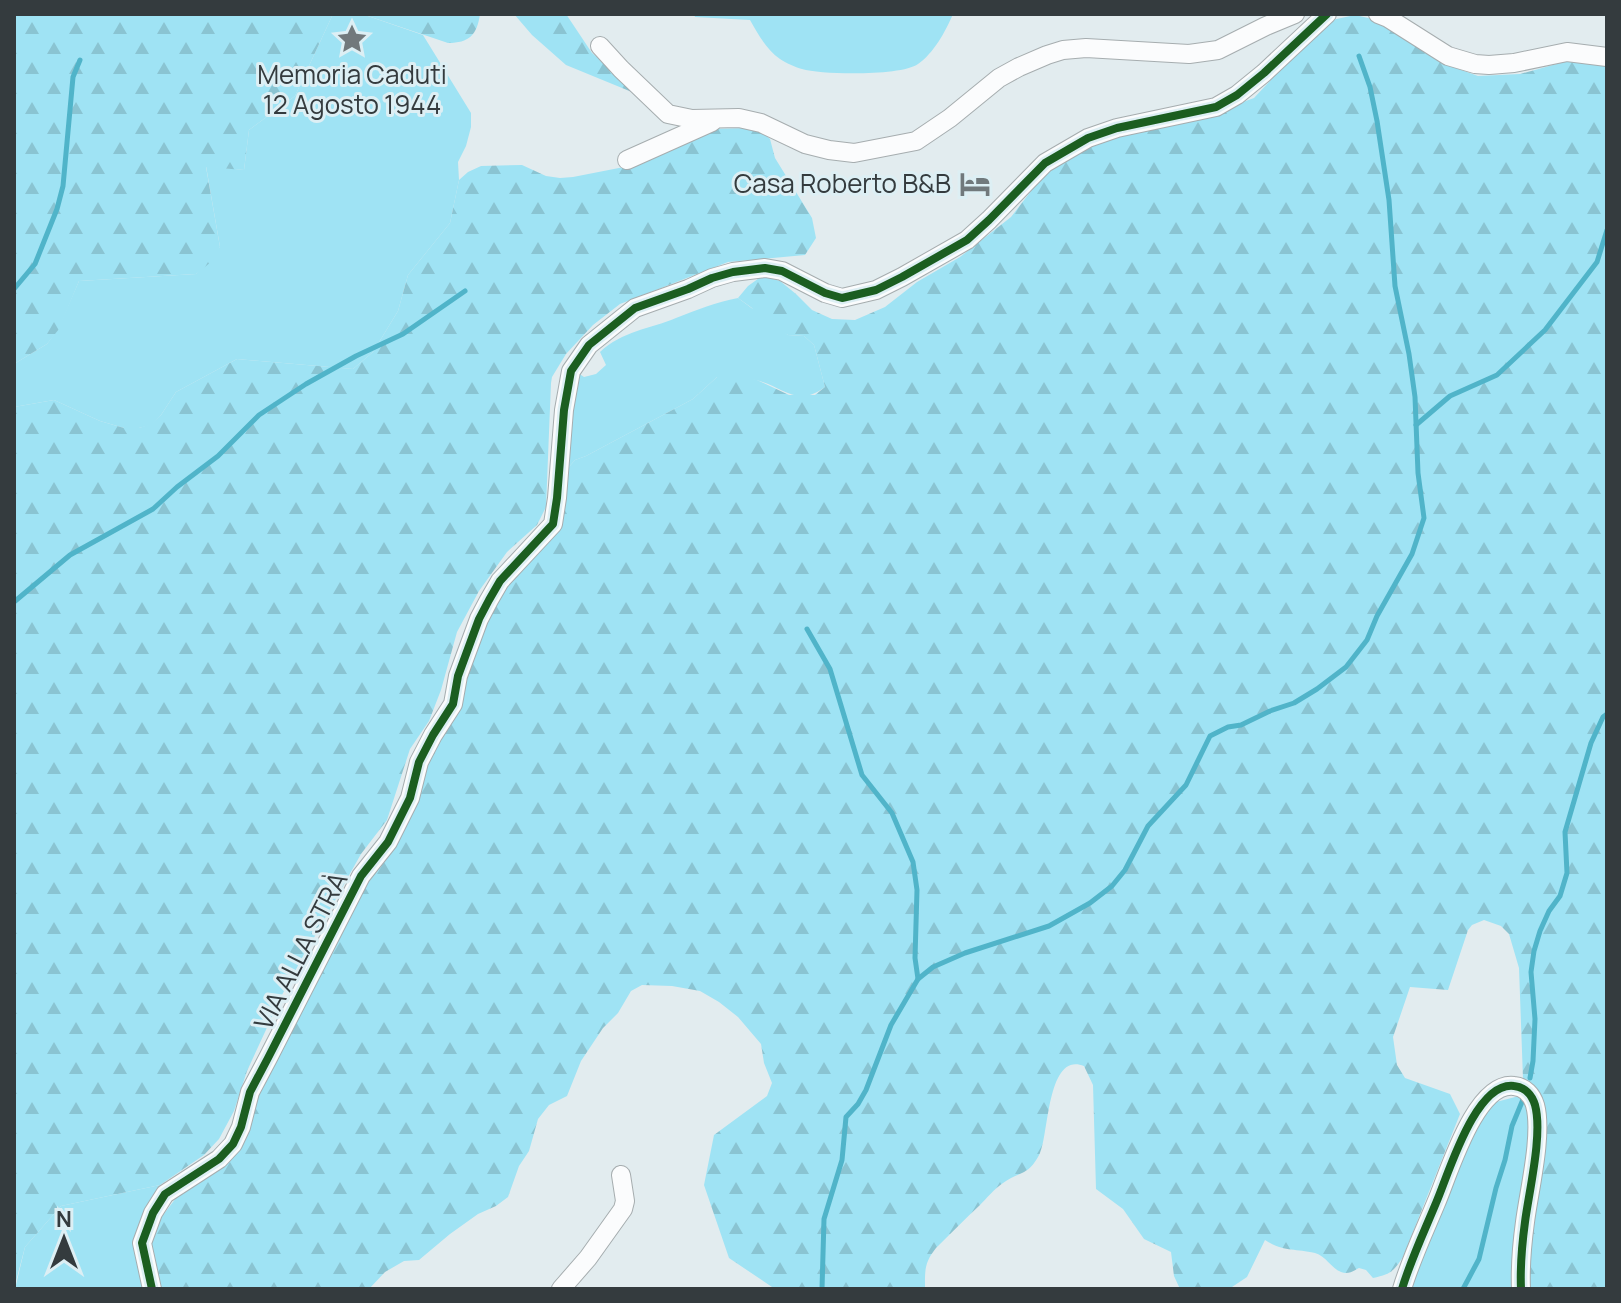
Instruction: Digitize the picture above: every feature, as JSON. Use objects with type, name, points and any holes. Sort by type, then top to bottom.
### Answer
[{"type":"street","points":[[600,46],[668,114],[692,119],[739,118],[761,123],[805,144],[854,153],[916,141],[999,78],[1047,55],[1086,48],[1189,54],[1206,52],[1218,50],[1295,14]]},
{"type":"street","name":"VIA ALLA STRÀ","points":[[152,1289],[142,1243],[153,1213],[165,1194],[219,1159],[233,1144],[250,1092],[361,876],[388,842],[410,798],[419,762],[453,704],[458,676],[479,619],[500,581],[553,524],[571,371],[589,345],[635,308],[733,272],[765,268],[782,271],[825,293],[842,298],[876,290],[967,240],[1045,163],[1088,138],[1117,128],[1216,107],[1237,95],[1327,14]]},
{"type":"street","points":[[1378,14],[1448,56],[1475,64],[1514,63],[1567,52],[1607,57]]},
{"type":"street","points":[[627,160],[718,119]]},
{"type":"street","points":[[1402,1289],[1420,1238],[1470,1122],[1483,1103],[1508,1085],[1526,1091],[1532,1099],[1536,1116],[1535,1151],[1520,1263],[1521,1289]]},
{"type":"street","points":[[561,1289],[623,1209],[625,1201],[621,1175]]},
{"type":"green space","points":[[14,14],[333,14],[295,96],[249,130],[244,170],[206,167],[220,247],[211,262],[196,274],[79,281],[59,329],[47,344],[14,364]]},
{"type":"green space","points":[[333,14],[362,14],[423,35],[471,113],[466,146],[458,162],[459,180],[450,223],[408,275],[398,311],[373,352],[353,369],[237,359],[176,392],[151,425],[139,428],[124,428],[100,421],[54,400],[14,407],[14,364],[47,344],[58,329],[79,281],[196,274],[220,247],[206,166],[244,170],[249,130],[295,96]]},
{"type":"green space","points":[[362,14],[480,14],[471,36],[448,43]]},
{"type":"green space","points":[[514,14],[566,14],[592,53],[644,97],[566,65]]},
{"type":"green space","points":[[694,14],[953,14],[938,42],[918,64],[896,71],[862,73],[799,68],[771,51],[750,20],[695,17]]},
{"type":"green space","points":[[1355,15],[1377,20],[1442,63],[1478,76],[1520,74],[1571,60],[1607,66],[1607,1289],[1526,1289],[1541,1105],[1523,1079],[1519,968],[1509,934],[1501,926],[1484,920],[1468,930],[1448,990],[1410,987],[1393,1037],[1397,1065],[1405,1078],[1450,1094],[1460,1114],[1403,1257],[1391,1272],[1379,1277],[1373,1278],[1366,1270],[1359,1268],[1348,1273],[1341,1272],[1319,1255],[1284,1248],[1265,1240],[1247,1277],[1229,1289],[1180,1289],[1174,1276],[1171,1252],[1144,1239],[1123,1209],[1096,1189],[1093,1085],[1084,1066],[1072,1065],[1063,1071],[1056,1082],[1043,1143],[1036,1160],[1028,1169],[997,1188],[936,1248],[926,1267],[925,1289],[775,1289],[729,1258],[704,1185],[714,1135],[767,1096],[772,1083],[761,1044],[738,1017],[700,991],[642,985],[631,991],[618,1013],[603,1028],[581,1061],[567,1096],[549,1105],[538,1119],[529,1151],[519,1166],[508,1197],[478,1214],[419,1260],[404,1261],[385,1272],[369,1289],[159,1289],[149,1243],[157,1223],[176,1198],[223,1164],[425,765],[486,622],[506,585],[554,534],[568,468],[575,460],[693,399],[717,377],[736,374],[789,395],[815,395],[825,387],[814,345],[804,336],[788,335],[759,321],[752,308],[738,298],[762,276],[780,281],[812,310],[832,319],[855,320],[885,307],[917,282],[960,257],[1011,217],[1038,182],[1069,155],[1114,135],[1199,118],[1254,98],[1332,20]]},
{"type":"green space","points":[[749,128],[761,131],[770,139],[775,158],[812,218],[816,238],[805,255],[728,262],[620,304],[593,325],[566,354],[551,383],[546,507],[537,525],[507,552],[479,591],[457,632],[441,690],[429,721],[410,749],[387,820],[361,854],[283,993],[247,1071],[234,1111],[219,1139],[204,1155],[160,1185],[61,1206],[25,1247],[14,1289],[14,407],[54,400],[100,421],[124,428],[139,428],[151,424],[161,415],[176,392],[237,359],[353,369],[373,352],[398,311],[408,275],[450,223],[459,180],[468,172],[481,166],[522,165],[546,176],[573,177],[624,167],[709,129]]},
{"type":"green space","points":[[738,298],[788,335],[804,336],[814,345],[825,387],[806,396],[797,396],[755,380],[717,377],[693,399],[575,460],[568,468],[568,394],[578,367],[584,377],[596,374],[606,365],[600,352],[618,339],[707,306]]},
{"type":"green space","points":[[1519,1096],[1529,1104],[1531,1142],[1512,1289],[1407,1289],[1470,1133],[1496,1102]]},
{"type":"green space","points":[[160,1185],[139,1224],[134,1249],[143,1289],[15,1289],[25,1247],[61,1206]]},
{"type":"waterway","points":[[918,979],[933,967],[965,953],[1049,926],[1090,903],[1112,886],[1125,870],[1148,826],[1186,785],[1210,736],[1294,703],[1346,667],[1367,640],[1412,554],[1424,518],[1418,473],[1415,397],[1395,286],[1389,200],[1377,121],[1359,56]]},
{"type":"waterway","points":[[14,289],[35,264],[57,209],[63,186],[73,77],[80,60]]},
{"type":"waterway","points":[[1416,425],[1450,396],[1497,375],[1545,330],[1597,262],[1607,230]]},
{"type":"waterway","points":[[14,602],[70,555],[153,509],[218,456],[259,415],[306,384],[403,334],[465,291]]},
{"type":"waterway","points":[[807,629],[830,669],[862,775],[892,813],[913,862],[917,890],[915,958],[918,979],[891,1025],[866,1090],[846,1117],[842,1160],[824,1219],[822,1289]]},
{"type":"waterway","points":[[1530,1078],[1535,1019],[1531,972],[1534,951],[1549,911],[1560,896],[1567,873],[1565,832],[1591,743],[1607,714]]},
{"type":"waterway","points":[[1463,1289],[1479,1259],[1512,1126],[1524,1097]]},
{"type":"cycle path","points":[[152,1289],[142,1243],[153,1213],[165,1194],[219,1159],[233,1144],[250,1092],[361,876],[388,842],[410,798],[419,762],[453,704],[458,676],[479,619],[500,581],[553,524],[571,371],[589,345],[635,308],[733,272],[765,268],[782,271],[825,293],[842,298],[876,290],[967,240],[1045,163],[1088,138],[1117,128],[1216,107],[1237,95],[1327,14]]},
{"type":"cycle path","points":[[1402,1289],[1465,1132],[1487,1098],[1500,1088],[1514,1086],[1530,1095],[1537,1117],[1536,1147],[1522,1247],[1521,1289]]},
{"type":"place","name":"Memoria Caduti 12 Agosto 1944","points":[[352,39]]},
{"type":"place","name":"Casa Roberto B&B","points":[[975,184]]}]
